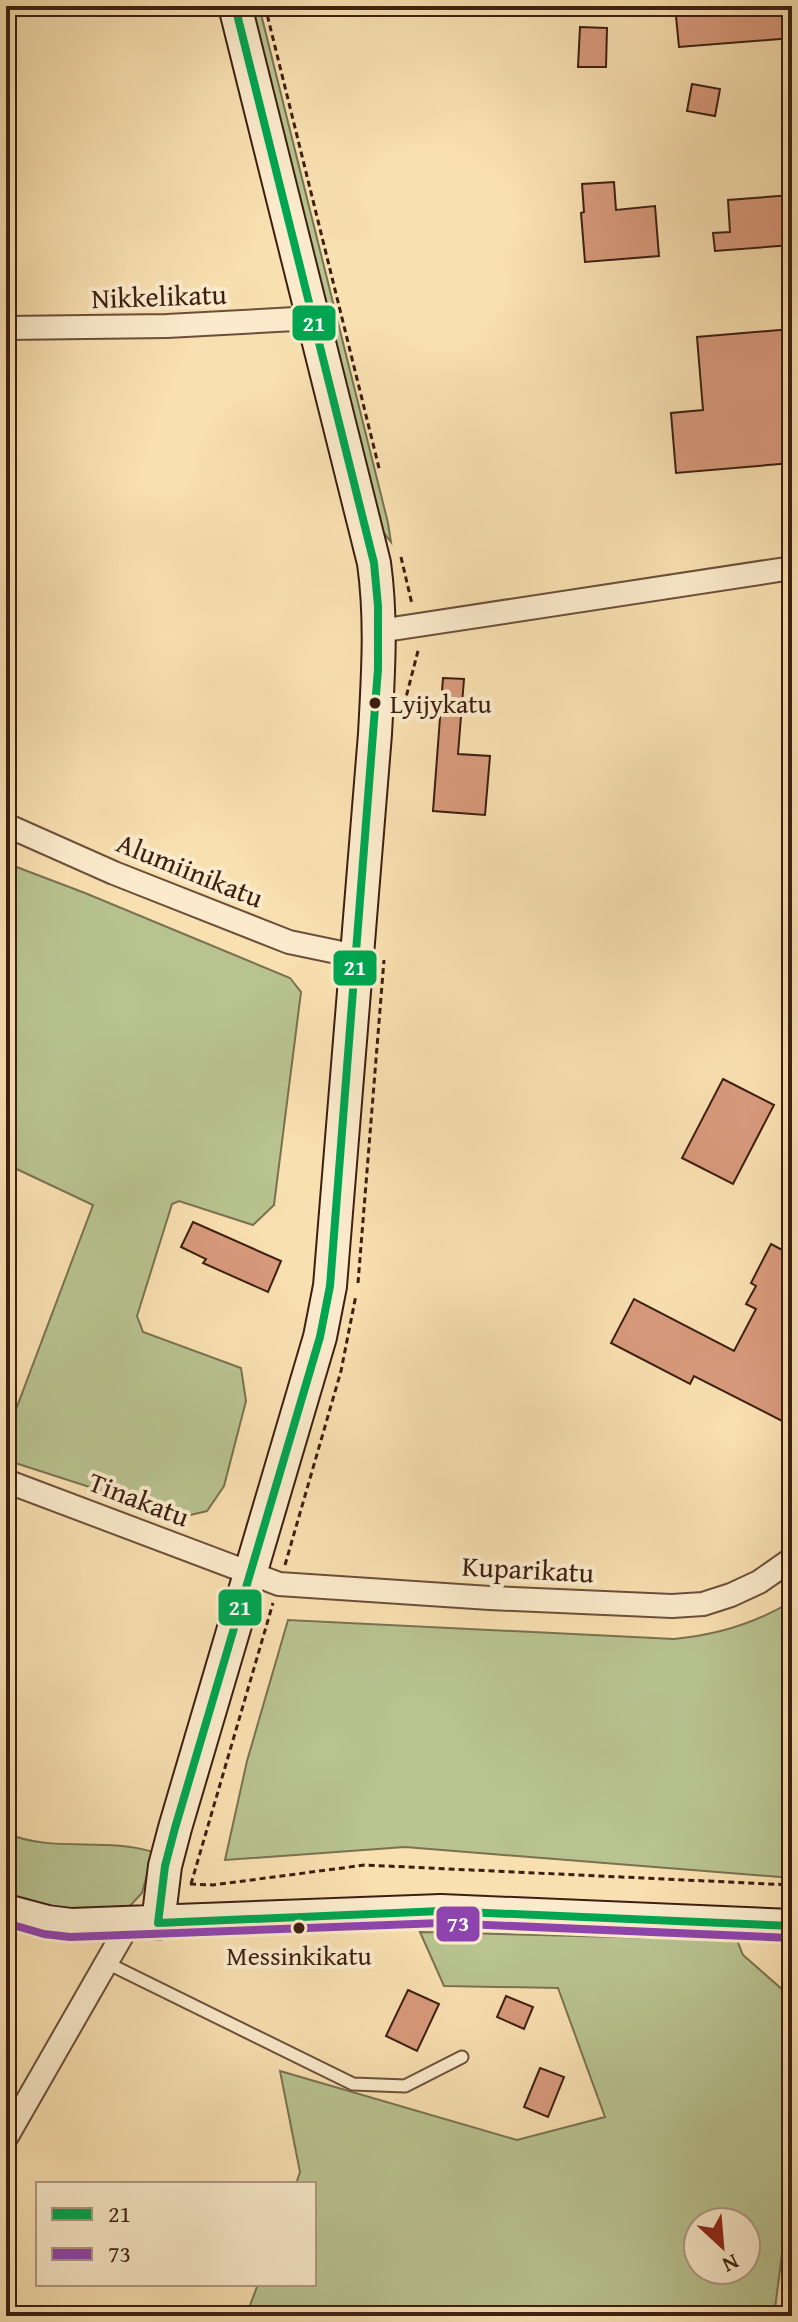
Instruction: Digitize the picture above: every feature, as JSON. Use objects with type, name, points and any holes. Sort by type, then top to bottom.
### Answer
[{"type":"street","points":[[6,2138],[107,1963],[143,1924],[163,1882],[175,1828],[320,1337],[330,1286],[375,734],[379,631],[374,563],[235,6]]},
{"type":"street","name":"Nikkelikatu","points":[[6,328],[167,326],[314,318]]},
{"type":"street","points":[[379,631],[792,568]]},
{"type":"street","name":"Alumiinikatu","points":[[6,825],[114,873],[289,942],[356,956]]},
{"type":"street","name":"Tinakatu","points":[[6,1481],[251,1574]]},
{"type":"street","name":"Kuparikatu","points":[[251,1574],[279,1584],[672,1606],[703,1604],[731,1595],[759,1582],[792,1559]]},
{"type":"street","points":[[6,1911],[71,1925],[441,1911],[792,1926]]},
{"type":"lane","points":[[107,1963],[353,2084],[405,2086],[462,2057]]},
{"type":"path","points":[[163,1882],[213,1885],[365,1865],[792,1885]]},
{"type":"green space","points":[[247,6],[259,6],[391,542],[378,526]]},
{"type":"green space","points":[[6,863],[290,978],[301,992],[274,1205],[253,1225],[179,1201],[172,1204],[137,1316],[143,1332],[241,1368],[246,1401],[224,1486],[207,1511],[182,1517],[6,1460],[6,1436],[93,1205],[6,1164]]},
{"type":"green space","points":[[792,1601],[792,1878],[405,1847],[225,1860],[247,1761],[288,1620],[674,1639],[735,1627]]},
{"type":"green space","points":[[6,1833],[41,1842],[117,1846],[153,1852],[142,1893],[129,1907],[112,1914],[6,1902]]},
{"type":"green space","points":[[420,1932],[737,1940],[743,1955],[792,1998],[792,2177],[774,2316],[246,2316],[257,2286],[316,2286],[316,2182],[297,2182],[300,2172],[280,2071],[517,2140],[605,2117],[558,1988],[444,1986]]},
{"type":"building","points":[[675,6],[792,6],[792,38],[679,47]]},
{"type":"building","points":[[580,27],[607,28],[606,67],[578,67]]},
{"type":"building","points":[[692,84],[720,89],[715,116],[687,111]]},
{"type":"building","points":[[614,182],[616,210],[655,206],[659,256],[585,262],[582,184]]},
{"type":"building","points":[[792,195],[792,245],[715,251],[713,233],[730,232],[728,200]]},
{"type":"building","points":[[792,329],[792,463],[676,473],[671,413],[703,410],[697,337]]},
{"type":"building","points":[[443,678],[464,679],[458,754],[490,756],[485,815],[433,811]]},
{"type":"building","points":[[723,1079],[774,1105],[733,1184],[682,1158]]},
{"type":"building","points":[[193,1222],[281,1261],[268,1292],[203,1263],[206,1259],[181,1247]]},
{"type":"building","points":[[771,1244],[792,1255],[792,1426],[694,1376],[690,1384],[611,1343],[634,1299],[734,1351],[756,1309],[746,1304],[756,1286],[751,1283]]},
{"type":"building","points":[[408,1990],[439,2004],[417,2051],[386,2036]]},
{"type":"building","points":[[506,1996],[533,2007],[524,2029],[497,2017]]},
{"type":"building","points":[[540,2068],[564,2077],[548,2117],[524,2107]]},
{"type":"transit line","name":"21","points":[[158,1923],[165,1866],[175,1828],[320,1337],[330,1286],[378,669],[374,563],[235,6]]},
{"type":"transit line","name":"21","points":[[158,1923],[441,1911],[792,1926]]},
{"type":"transit line","name":"73","points":[[6,1923],[44,1934],[70,1937],[441,1923],[791,1938]]},
{"type":"place","name":"Lyijykatu","points":[[375,703]]},
{"type":"place","name":"Messinkikatu","points":[[299,1928]]}]
